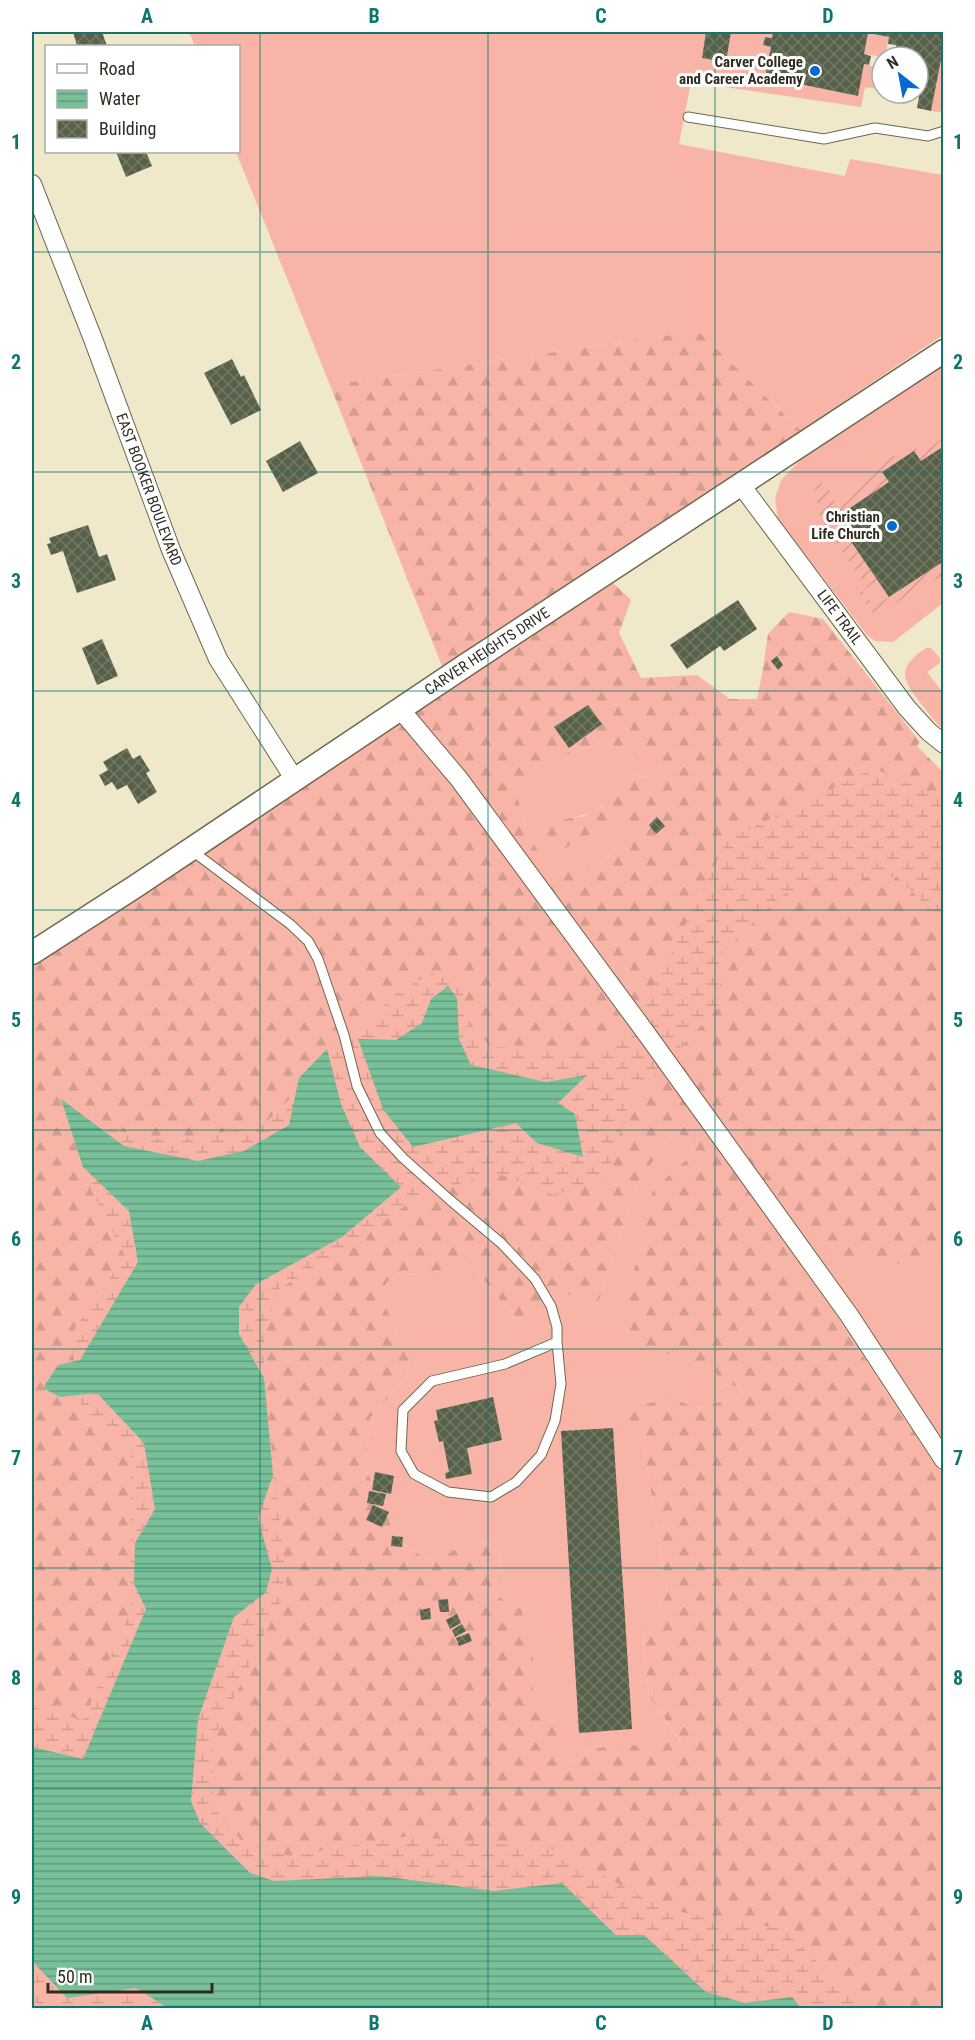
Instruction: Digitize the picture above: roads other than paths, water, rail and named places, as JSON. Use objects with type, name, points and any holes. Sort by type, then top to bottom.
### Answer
[{"type":"street","name":"EAST BOOKER BOULEVARD","points":[[32,184],[93,339],[171,550],[218,659],[295,780]]},
{"type":"street","name":"CARVER HEIGHTS DRIVE","points":[[32,953],[944,351]]},
{"type":"street","name":"LIFE TRAIL","points":[[741,485],[907,708],[929,732],[944,744]]},
{"type":"street","points":[[400,710],[459,779],[646,1033],[849,1315],[944,1460]]},
{"type":"lane","points":[[688,117],[824,139],[875,128],[928,136],[944,131]]},
{"type":"lane","points":[[191,850],[290,924],[308,941],[318,959],[338,1016],[357,1086],[380,1133],[403,1158],[501,1243],[535,1279],[551,1306],[557,1327],[561,1384],[555,1421],[542,1455],[516,1482],[491,1497],[448,1492],[414,1473],[401,1451],[403,1410],[432,1382],[505,1364],[557,1342]]},
{"type":"water","points":[[448,986],[457,998],[459,1039],[471,1065],[546,1082],[587,1075],[558,1103],[575,1114],[583,1157],[537,1143],[516,1123],[413,1147],[383,1109],[358,1039],[396,1040],[422,1023],[431,999]]},
{"type":"water","points":[[327,1049],[341,1104],[360,1147],[401,1187],[342,1237],[256,1284],[239,1307],[239,1334],[264,1378],[273,1475],[258,1518],[272,1569],[266,1592],[234,1617],[198,1719],[191,1801],[200,1823],[250,1873],[274,1881],[381,1876],[494,1891],[562,1883],[616,1935],[644,1935],[706,1992],[745,2003],[792,1997],[801,2008],[168,2008],[136,1988],[67,1998],[32,1961],[32,1747],[83,1759],[146,1609],[134,1584],[135,1543],[155,1509],[144,1443],[97,1393],[60,1397],[43,1388],[58,1365],[80,1360],[138,1262],[129,1211],[83,1167],[61,1099],[124,1146],[198,1161],[244,1151],[289,1125],[299,1078]]},
{"type":"place","name":"Carver College and Career Academy","points":[[815,71]]},
{"type":"place","name":"Christian Life Church","points":[[892,526]]}]
